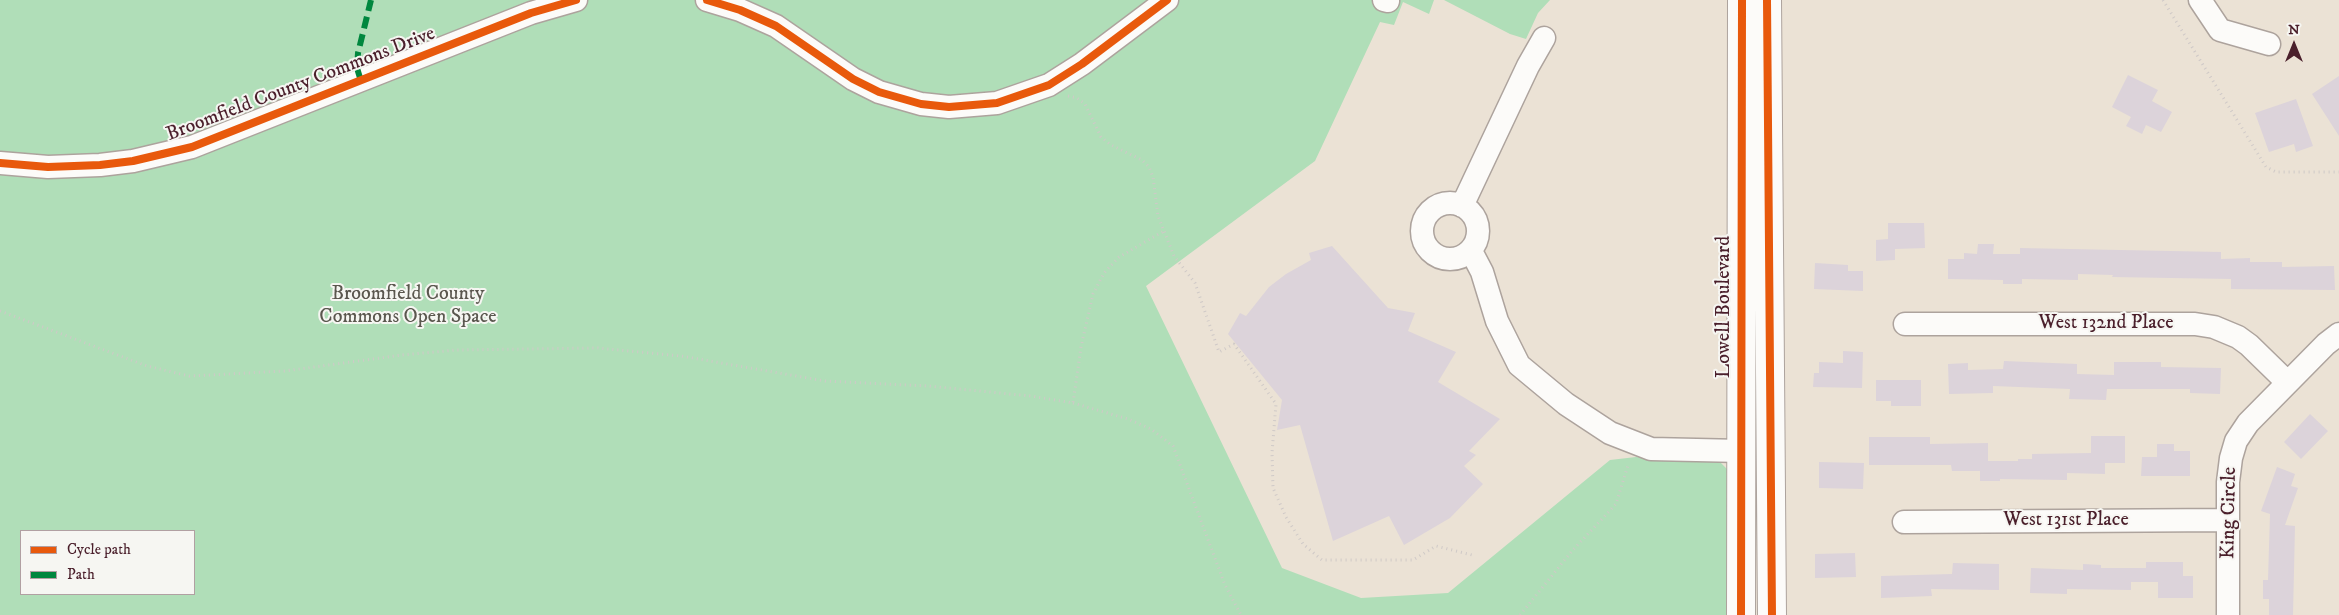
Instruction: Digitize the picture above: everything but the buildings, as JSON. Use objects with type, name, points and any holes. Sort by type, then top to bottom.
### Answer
[{"type":"main road","name":"Lowell Boulevard","points":[[1741,615],[1742,0]]},
{"type":"main road","points":[[1767,0],[1772,615]]},
{"type":"main road","points":[[1742,450],[1750,450],[1758,454],[1761,463],[1763,538],[1771,578]]},
{"type":"street","name":"Broomfield County Commons Drive","points":[[0,163],[91,166],[133,161],[192,147],[531,13],[576,0]]},
{"type":"street","points":[[707,0],[740,10],[776,26],[853,78],[884,94],[921,104],[949,107],[997,103],[1049,85],[1082,64],[1167,0]]},
{"type":"street","points":[[2200,0],[2220,30],[2269,44]]},
{"type":"street","points":[[1462,206],[1528,66],[1544,38]]},
{"type":"street","points":[[1453,204],[1462,206],[1470,211],[1477,228],[1475,244],[1471,251],[1455,259],[1437,256],[1425,244],[1422,234],[1426,216],[1435,208],[1453,204]]},
{"type":"street","points":[[1471,251],[1482,272],[1496,321],[1519,365],[1566,404],[1615,436],[1650,449],[1742,450]]},
{"type":"street","name":"West 132nd Place","points":[[1905,324],[2194,324],[2214,327],[2243,341],[2287,382]]},
{"type":"street","name":"King Circle","points":[[2228,615],[2228,482],[2231,458],[2236,441],[2248,423],[2287,382],[2339,334]]},
{"type":"street","name":"West 131st Place","points":[[1904,522],[2228,520]]},
{"type":"path","points":[[2163,0],[2266,167],[2276,172],[2339,172]]},
{"type":"path","points":[[1068,96],[1077,98],[1085,104],[1101,137],[1111,145],[1142,160],[1149,167],[1153,177],[1158,216],[1174,256],[1195,283],[1219,352],[1234,344],[1276,404],[1272,453],[1273,488],[1286,517],[1303,544],[1322,560],[1413,560],[1436,546],[1472,555]]},
{"type":"path","points":[[1073,403],[1081,347],[1093,294],[1104,274],[1119,257],[1164,231]]},
{"type":"path","points":[[0,311],[146,366],[189,376],[285,371],[402,354],[456,350],[598,348],[681,356],[826,381],[928,386],[1031,396],[1073,403],[1128,419],[1151,429],[1173,446],[1224,585],[1241,615]]},
{"type":"path","points":[[1520,615],[1572,551],[1616,504],[1628,465]]},
{"type":"green space","name":"Broomfield County Commons Open Space","points":[[0,0],[1434,0],[1429,14],[1403,2],[1394,25],[1380,22],[1315,161],[1146,286],[1282,568],[1361,598],[1448,593],[1610,460],[1636,457],[1719,461],[1731,473],[1731,615],[0,615]]},
{"type":"green space","points":[[1444,0],[1550,0],[1538,13],[1526,39],[1510,34]]},
{"type":"marked path","points":[[361,81],[357,68],[358,53],[371,0]]},
{"type":"cycle path","points":[[0,163],[48,167],[100,165],[133,161],[192,147],[531,13],[576,0]]},
{"type":"cycle path","points":[[707,0],[740,10],[776,26],[853,79],[879,92],[921,104],[949,107],[997,103],[1049,85],[1082,64],[1167,0]]},
{"type":"cycle path","points":[[1741,615],[1742,0]]},
{"type":"cycle path","points":[[1767,0],[1772,615]]}]
